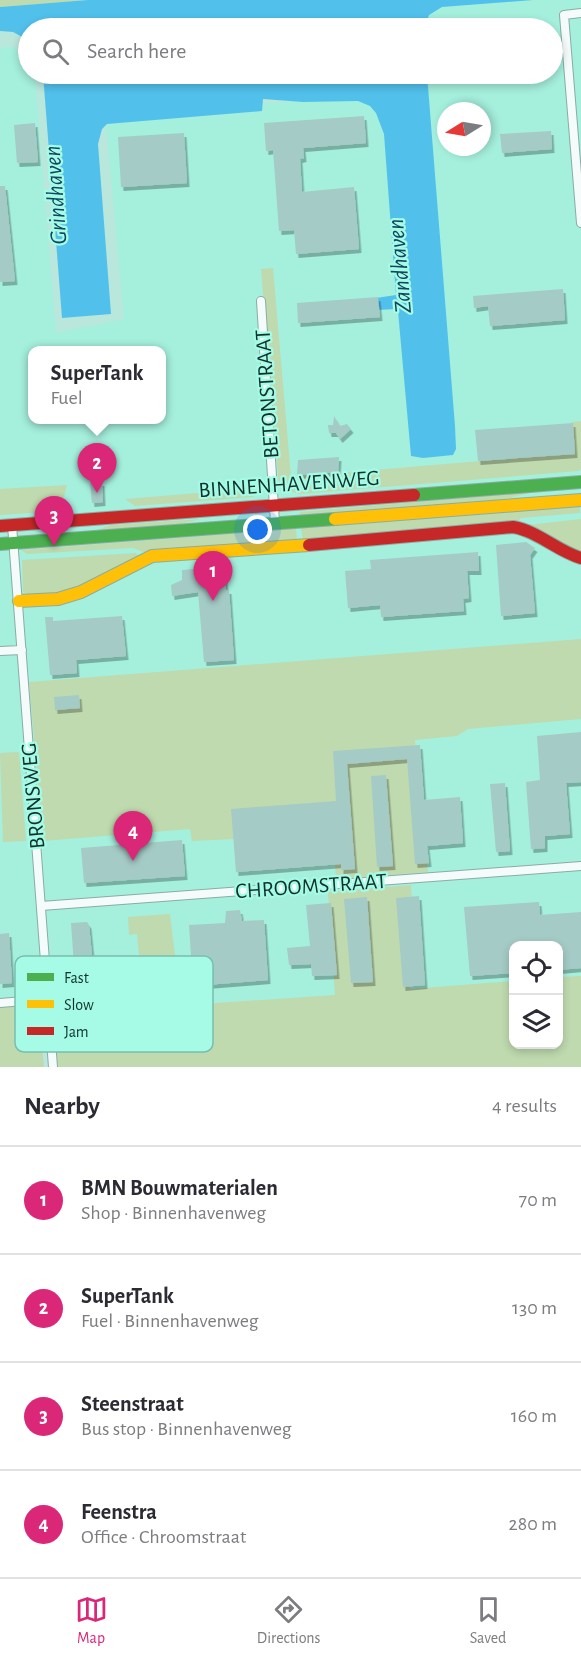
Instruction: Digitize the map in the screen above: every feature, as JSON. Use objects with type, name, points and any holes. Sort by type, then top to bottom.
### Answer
[{"type":"main road","name":"BINNENHAVENWEG","points":[[6,525],[581,482]]},
{"type":"main road","name":"BINNENHAVENWEG","points":[[0,544],[581,500]]},
{"type":"main road","points":[[19,601],[58,599],[81,592],[152,556],[411,538],[513,527],[526,529],[568,556],[581,558]]},
{"type":"street","points":[[581,13],[564,15],[581,224]]},
{"type":"street","name":"BETONSTRAAT","points":[[261,301],[275,523]]},
{"type":"street","name":"BRONSWEG","points":[[6,525],[14,543],[44,956]]},
{"type":"street","points":[[0,651],[22,650]]},
{"type":"street","name":"CHROOMSTRAAT","points":[[41,906],[581,866]]},
{"type":"street","points":[[0,1003],[15,1002]]},
{"type":"street","name":"BRONSWEG","points":[[52,1052],[53,1067]]},
{"type":"shaded area","points":[[0,0],[88,0],[0,7]]},
{"type":"shaded area","points":[[443,0],[581,0],[581,981],[563,982],[563,941],[509,941],[509,986],[213,1002],[213,956],[15,956],[15,1013],[0,1014],[0,48],[14,47],[18,53],[18,84],[35,84],[56,333],[124,319],[105,113],[362,97],[383,117],[412,456],[421,84],[563,84],[563,18],[416,18],[415,4]]},
{"type":"shaded area","points":[[273,268],[291,477],[574,453],[572,422],[581,421],[581,469],[579,471],[299,494],[279,487],[261,269]]},
{"type":"shaded area","points":[[67,485],[60,511],[0,515],[0,489]]},
{"type":"shaded area","points":[[260,488],[253,497],[135,506],[125,499]]},
{"type":"shaded area","points":[[534,492],[484,504],[301,519],[300,512]]},
{"type":"shaded area","points":[[580,506],[580,513],[521,518],[517,523],[303,540],[301,528]]},
{"type":"shaded area","points":[[201,519],[164,528],[92,532],[111,525]]},
{"type":"shaded area","points":[[581,519],[581,552],[576,552],[525,527],[528,525]]},
{"type":"shaded area","points":[[296,528],[297,541],[261,544],[260,531]]},
{"type":"shaded area","points":[[255,532],[256,544],[146,553],[133,548],[27,554],[21,550]]},
{"type":"shaded area","points":[[136,553],[139,557],[64,592],[48,596],[34,596],[23,592],[22,560]]},
{"type":"shaded area","points":[[581,639],[581,719],[468,729],[457,736],[415,740],[428,872],[336,879],[331,807],[232,813],[234,839],[192,841],[190,829],[43,841],[29,682]]},
{"type":"shaded area","points":[[19,752],[26,841],[3,842],[0,753]]},
{"type":"shaded area","points":[[411,885],[414,936],[404,937],[410,989],[509,981],[509,1049],[563,1049],[563,977],[581,976],[581,1067],[58,1067],[57,1052],[213,1052],[213,1003],[335,995],[328,892]]},
{"type":"shaded area","points":[[170,914],[175,956],[139,956],[137,934],[129,935],[128,917]]},
{"type":"shaded area","points":[[15,1006],[15,1052],[43,1052],[44,1067],[0,1067],[0,1007]]},
{"type":"water","points":[[88,0],[533,0],[442,7],[428,18],[18,18],[18,35],[0,31],[0,7]]},
{"type":"water","points":[[44,84],[428,84],[455,426],[456,449],[453,455],[423,458],[411,456],[398,311],[396,309],[377,310],[376,298],[396,295],[384,134],[376,113],[370,106],[358,101],[303,102],[263,99],[262,111],[107,124],[102,129],[98,144],[111,314],[62,318]]},
{"type":"building","points":[[364,116],[366,143],[303,148],[304,158],[300,159],[302,192],[354,187],[359,249],[296,254],[294,230],[279,231],[273,150],[266,151],[264,123]]},
{"type":"building","points":[[35,123],[38,162],[17,163],[14,125]]},
{"type":"building","points":[[551,131],[552,149],[502,153],[500,134]]},
{"type":"building","points":[[184,133],[187,183],[121,187],[118,137]]},
{"type":"building","points":[[0,186],[5,186],[15,281],[0,282]]},
{"type":"building","points":[[563,289],[565,320],[490,326],[488,306],[474,308],[473,296]]},
{"type":"building","points":[[378,297],[380,317],[298,323],[297,303]]},
{"type":"building","points":[[334,416],[340,426],[347,424],[351,429],[340,439],[336,433],[329,433],[328,425],[333,425]]},
{"type":"building","points":[[573,423],[575,454],[478,461],[475,430]]},
{"type":"building","points":[[339,457],[338,472],[297,475],[298,460]]},
{"type":"building","points":[[102,482],[103,502],[92,503],[90,483]]},
{"type":"building","points":[[526,542],[535,548],[530,555],[535,613],[501,616],[496,545]]},
{"type":"building","points":[[478,552],[479,571],[467,571],[469,598],[463,599],[464,611],[381,617],[380,605],[348,608],[345,571],[371,569],[370,560]]},
{"type":"building","points":[[224,566],[226,590],[229,590],[234,660],[204,662],[198,592],[172,596],[171,585],[182,580],[182,570]]},
{"type":"building","points":[[122,616],[126,656],[76,660],[77,673],[50,675],[45,617],[53,617],[53,621]]},
{"type":"building","points":[[79,695],[80,708],[55,710],[54,697]]},
{"type":"building","points":[[581,732],[581,782],[566,783],[570,834],[545,836],[545,848],[531,849],[526,782],[540,780],[537,736]]},
{"type":"building","points":[[420,745],[424,800],[460,797],[463,843],[427,846],[429,863],[415,864],[407,759],[347,764],[355,869],[341,870],[341,864],[236,872],[231,809],[336,801],[333,751]]},
{"type":"building","points":[[386,775],[393,866],[377,867],[371,776]]},
{"type":"building","points":[[505,783],[510,851],[496,852],[490,784]]},
{"type":"building","points":[[182,840],[185,876],[84,883],[81,848]]},
{"type":"building","points":[[419,896],[425,985],[403,987],[396,898]]},
{"type":"building","points":[[367,897],[373,982],[351,983],[344,899]]},
{"type":"building","points":[[539,902],[540,915],[581,912],[581,968],[563,970],[563,941],[509,941],[509,973],[470,976],[464,907]]},
{"type":"building","points":[[331,903],[337,975],[312,976],[311,964],[289,965],[287,948],[310,946],[306,905]]},
{"type":"building","points":[[240,910],[242,921],[264,920],[268,980],[213,984],[213,956],[191,956],[189,925],[225,923],[226,911]]},
{"type":"building","points":[[87,922],[89,925],[92,956],[73,956],[71,923]]},
{"type":"building","points":[[9,933],[12,983],[0,984],[0,934]]},
{"type":"traffic: fast","points":[[414,495],[581,482]]},
{"type":"traffic: fast","points":[[0,544],[335,519]]},
{"type":"traffic: slow","points":[[335,519],[581,500]]},
{"type":"traffic: slow","points":[[19,601],[58,599],[81,592],[152,556],[309,545]]},
{"type":"traffic: jam","points":[[0,526],[414,495]]},
{"type":"traffic: jam","points":[[309,545],[513,527],[531,533],[581,558]]},
{"type":"place","name":"SuperTank","points":[[97,493]]},
{"type":"place","name":"Steenstraat","points":[[54,546]]},
{"type":"place","name":"BMN Bouwmaterialen","points":[[213,601]]},
{"type":"place","name":"Feenstra","points":[[133,861]]},
{"type":"water label","name":"Grindhaven","points":[[56,195]]},
{"type":"water label","name":"Zandhaven","points":[[400,266]]}]
